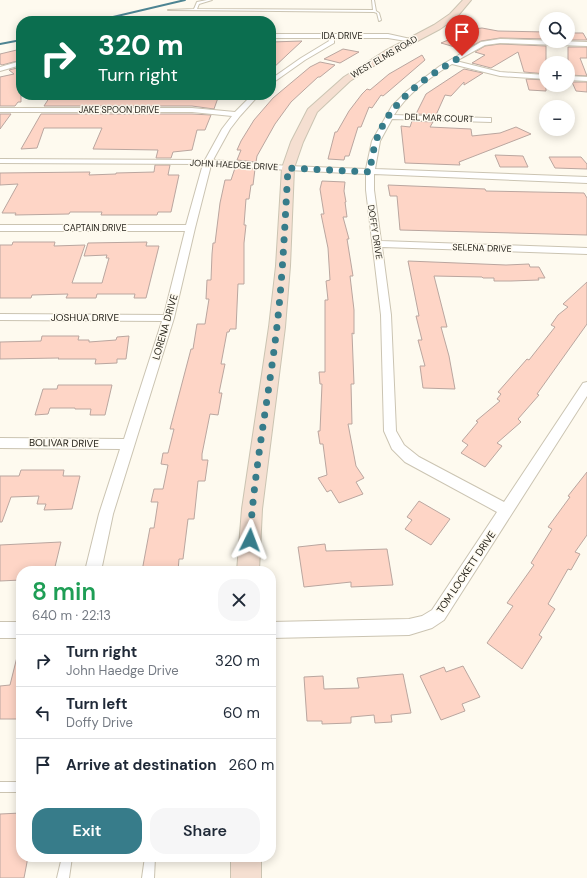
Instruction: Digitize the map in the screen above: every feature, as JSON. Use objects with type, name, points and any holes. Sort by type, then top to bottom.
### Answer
[{"type":"main road","name":"WEST ELMS ROAD","points":[[248,566],[252,509],[282,281],[288,168],[297,142],[312,111],[347,79],[412,40],[438,27],[453,16],[467,0]]},
{"type":"main road","points":[[246,862],[246,878]]},
{"type":"street","name":"IDA DRIVE","points":[[276,36],[388,36],[412,40]]},
{"type":"street","points":[[276,78],[332,42],[331,36]]},
{"type":"street","name":"DOFFY DRIVE","points":[[507,511],[414,461],[400,452],[393,441],[390,431],[386,315],[371,209],[370,172],[376,141],[389,116],[408,92],[424,79],[483,43],[492,41],[587,44]]},
{"type":"street","points":[[451,62],[500,74],[539,77]]},
{"type":"street","points":[[0,69],[16,64]]},
{"type":"street","points":[[276,74],[280,74]]},
{"type":"street","points":[[575,78],[587,79]]},
{"type":"street","name":"LORENA DRIVE","points":[[94,566],[106,514],[169,318],[190,228],[208,162],[218,142],[237,114],[251,100]]},
{"type":"street","name":"JAKE SPOON DRIVE","points":[[0,110],[192,110],[237,114]]},
{"type":"street","name":"DEL MAR COURT","points":[[389,116],[488,120]]},
{"type":"street","name":"JOHN HAEDGE DRIVE","points":[[0,161],[208,162],[370,172],[587,180]]},
{"type":"street","name":"CAPTAIN DRIVE","points":[[0,228],[190,228]]},
{"type":"street","name":"SELENA DRIVE","points":[[377,244],[587,251]]},
{"type":"street","name":"JOSHUA DRIVE","points":[[0,316],[169,318]]},
{"type":"street","name":"TOM LOCKETT DRIVE","points":[[276,630],[409,627],[426,624],[438,615],[587,386]]},
{"type":"street","name":"BOLIVAR DRIVE","points":[[0,443],[128,444]]},
{"type":"street","points":[[0,630],[16,630]]},
{"type":"lane","points":[[194,10],[198,3],[211,0]]},
{"type":"lane","points":[[373,0],[375,11],[378,13],[380,20]]},
{"type":"lane","points":[[323,6],[324,11]]},
{"type":"lane","points":[[341,6],[341,11]]},
{"type":"lane","points":[[169,10],[375,11]]},
{"type":"lane","points":[[0,787],[16,787]]},
{"type":"lane","points":[[63,878],[66,862]]},
{"type":"lane","points":[[148,878],[150,862]]},
{"type":"building","points":[[482,28],[498,31],[539,32],[539,39],[500,38],[481,41],[465,50],[441,43],[474,29]]},
{"type":"building","points":[[575,33],[583,33],[587,40],[575,40]]},
{"type":"building","points":[[302,41],[276,65],[276,42]]},
{"type":"building","points":[[500,44],[539,46],[539,48],[546,48],[546,56],[539,56],[539,73],[524,72],[518,52],[491,68],[472,63],[485,55],[475,52],[485,46]]},
{"type":"building","points":[[587,47],[587,58],[580,58],[587,76],[575,75],[575,56],[568,56],[568,48]]},
{"type":"building","points":[[343,49],[359,52],[340,63],[324,59]]},
{"type":"building","points":[[16,50],[16,61],[2,65],[0,64],[0,54]]},
{"type":"building","points":[[422,55],[425,60],[383,96],[381,95],[372,108],[369,107],[361,127],[358,127],[349,156],[345,156],[344,160],[328,159],[335,132],[337,132],[349,111],[362,94],[367,89],[370,90],[389,74]]},
{"type":"building","points":[[320,62],[335,65],[318,77],[291,102],[275,124],[257,156],[256,162],[237,160],[241,150],[237,150],[254,120],[271,100],[276,100],[276,95],[310,67]]},
{"type":"building","points":[[16,68],[16,100],[21,100],[21,102],[18,102],[15,106],[0,106],[0,77],[14,74],[9,70]]},
{"type":"building","points":[[464,69],[483,73],[464,85],[464,82],[451,96],[445,95],[436,115],[416,114],[426,94]]},
{"type":"building","points":[[526,79],[539,80],[539,91],[529,90]]},
{"type":"building","points":[[575,82],[587,82],[587,92],[576,91]]},
{"type":"building","points":[[48,100],[217,100],[214,109],[192,106],[44,106]]},
{"type":"building","points":[[0,114],[11,114],[0,129]]},
{"type":"building","points":[[41,114],[211,115],[205,130],[197,130],[192,150],[173,152],[171,158],[156,158],[158,150],[93,149],[102,128],[44,128],[37,148],[21,149]]},
{"type":"building","points":[[412,121],[433,122],[430,127],[471,129],[472,136],[500,133],[516,127],[531,134],[459,162],[460,165],[405,163],[401,126],[410,127]]},
{"type":"building","points":[[495,155],[523,156],[528,167],[500,167]]},
{"type":"building","points":[[549,157],[581,157],[587,164],[587,169],[555,168]]},
{"type":"building","points":[[155,165],[170,165],[168,175],[179,175],[171,212],[158,212],[157,215],[101,215],[102,212],[15,215],[16,213],[2,213],[18,184],[0,185],[0,173],[90,172],[89,175],[116,174],[154,172]]},
{"type":"building","points":[[235,168],[255,169],[249,199],[246,199],[244,225],[246,225],[244,243],[244,284],[238,284],[236,329],[230,329],[229,332],[227,332],[221,364],[225,364],[219,393],[222,393],[218,415],[210,414],[202,454],[202,460],[208,460],[205,481],[198,481],[194,519],[188,519],[183,559],[179,559],[178,566],[143,566],[150,528],[154,528],[158,502],[151,502],[154,489],[163,489],[168,465],[161,464],[163,453],[168,453],[174,429],[170,429],[191,349],[193,349],[197,324],[205,324],[209,299],[206,299],[207,280],[211,280],[213,243],[215,243],[220,203],[225,180],[231,180]]},
{"type":"building","points":[[322,181],[345,182],[344,191],[347,217],[343,217],[349,239],[347,239],[353,276],[350,276],[354,310],[354,334],[352,333],[354,384],[351,384],[352,424],[348,424],[356,466],[364,478],[356,482],[363,494],[339,503],[331,490],[327,492],[318,478],[327,475],[323,444],[320,444],[318,431],[320,431],[322,384],[320,384],[319,372],[325,372],[325,300],[328,300],[326,281],[330,280],[328,248],[321,214],[324,214],[320,189]]},
{"type":"building","points":[[388,185],[485,189],[486,191],[584,193],[587,198],[587,235],[400,230],[397,196],[390,196]]},
{"type":"building","points":[[13,242],[55,242],[54,246],[85,245],[72,283],[102,283],[109,258],[106,258],[107,255],[84,256],[88,243],[147,242],[146,246],[159,246],[146,298],[134,298],[135,294],[97,294],[96,298],[66,298],[68,294],[32,295],[31,298],[0,298],[0,245],[12,245]]},
{"type":"building","points":[[408,261],[506,265],[529,264],[530,267],[539,267],[545,278],[538,278],[539,280],[494,281],[494,278],[482,277],[434,276],[447,327],[441,327],[449,356],[455,389],[423,388],[420,366],[425,366],[418,340],[422,340],[416,316],[419,316]]},
{"type":"building","points":[[587,282],[587,324],[537,394],[539,395],[518,419],[521,422],[497,443],[502,446],[485,467],[461,453],[468,445],[462,441],[478,422],[476,421],[500,401],[497,399],[501,394],[498,392],[527,359],[529,360],[555,327],[551,325],[558,315],[568,307],[563,304]]},
{"type":"building","points":[[42,336],[79,336],[78,340],[89,340],[89,342],[116,340],[117,337],[129,336],[126,359],[117,359],[117,363],[95,364],[96,359],[0,359],[0,342],[41,341]]},
{"type":"building","points":[[58,385],[112,385],[105,415],[90,415],[91,409],[50,408],[48,414],[35,415],[43,389],[57,389]]},
{"type":"building","points":[[21,470],[64,470],[63,476],[80,476],[72,509],[44,510],[46,504],[37,504],[39,496],[11,497],[2,522],[0,522],[0,476],[19,476]]},
{"type":"building","points":[[587,472],[587,535],[575,552],[580,554],[571,570],[568,569],[548,604],[555,609],[539,635],[542,637],[522,669],[487,643],[513,606],[507,603],[534,565],[531,563],[552,529],[548,527],[570,497],[568,496]]},
{"type":"building","points":[[419,501],[450,519],[431,545],[405,529],[412,520],[407,517]]},
{"type":"building","points":[[61,542],[55,566],[16,566],[16,580],[0,581],[0,545]]},
{"type":"building","points":[[325,544],[326,551],[387,549],[393,585],[351,587],[351,582],[304,587],[298,547]]},
{"type":"building","points":[[16,661],[16,719],[0,719],[0,686],[10,685]]},
{"type":"building","points":[[463,666],[480,697],[462,704],[465,711],[441,720],[420,676],[444,667],[446,672]]},
{"type":"building","points":[[403,674],[411,713],[391,715],[392,722],[375,723],[374,715],[351,717],[351,723],[322,724],[322,721],[307,721],[304,677],[323,676],[324,689],[359,688],[357,678]]},
{"type":"building","points":[[16,813],[16,862],[27,862],[24,878],[0,878],[0,814]]},
{"type":"waterway","points":[[117,16],[185,0]]},
{"type":"waterway","points":[[0,44],[16,41]]},
{"type":"route","points":[[250,540],[259,448],[277,327],[283,266],[288,168],[370,172],[376,141],[396,106],[408,92],[424,79],[462,56]]}]
